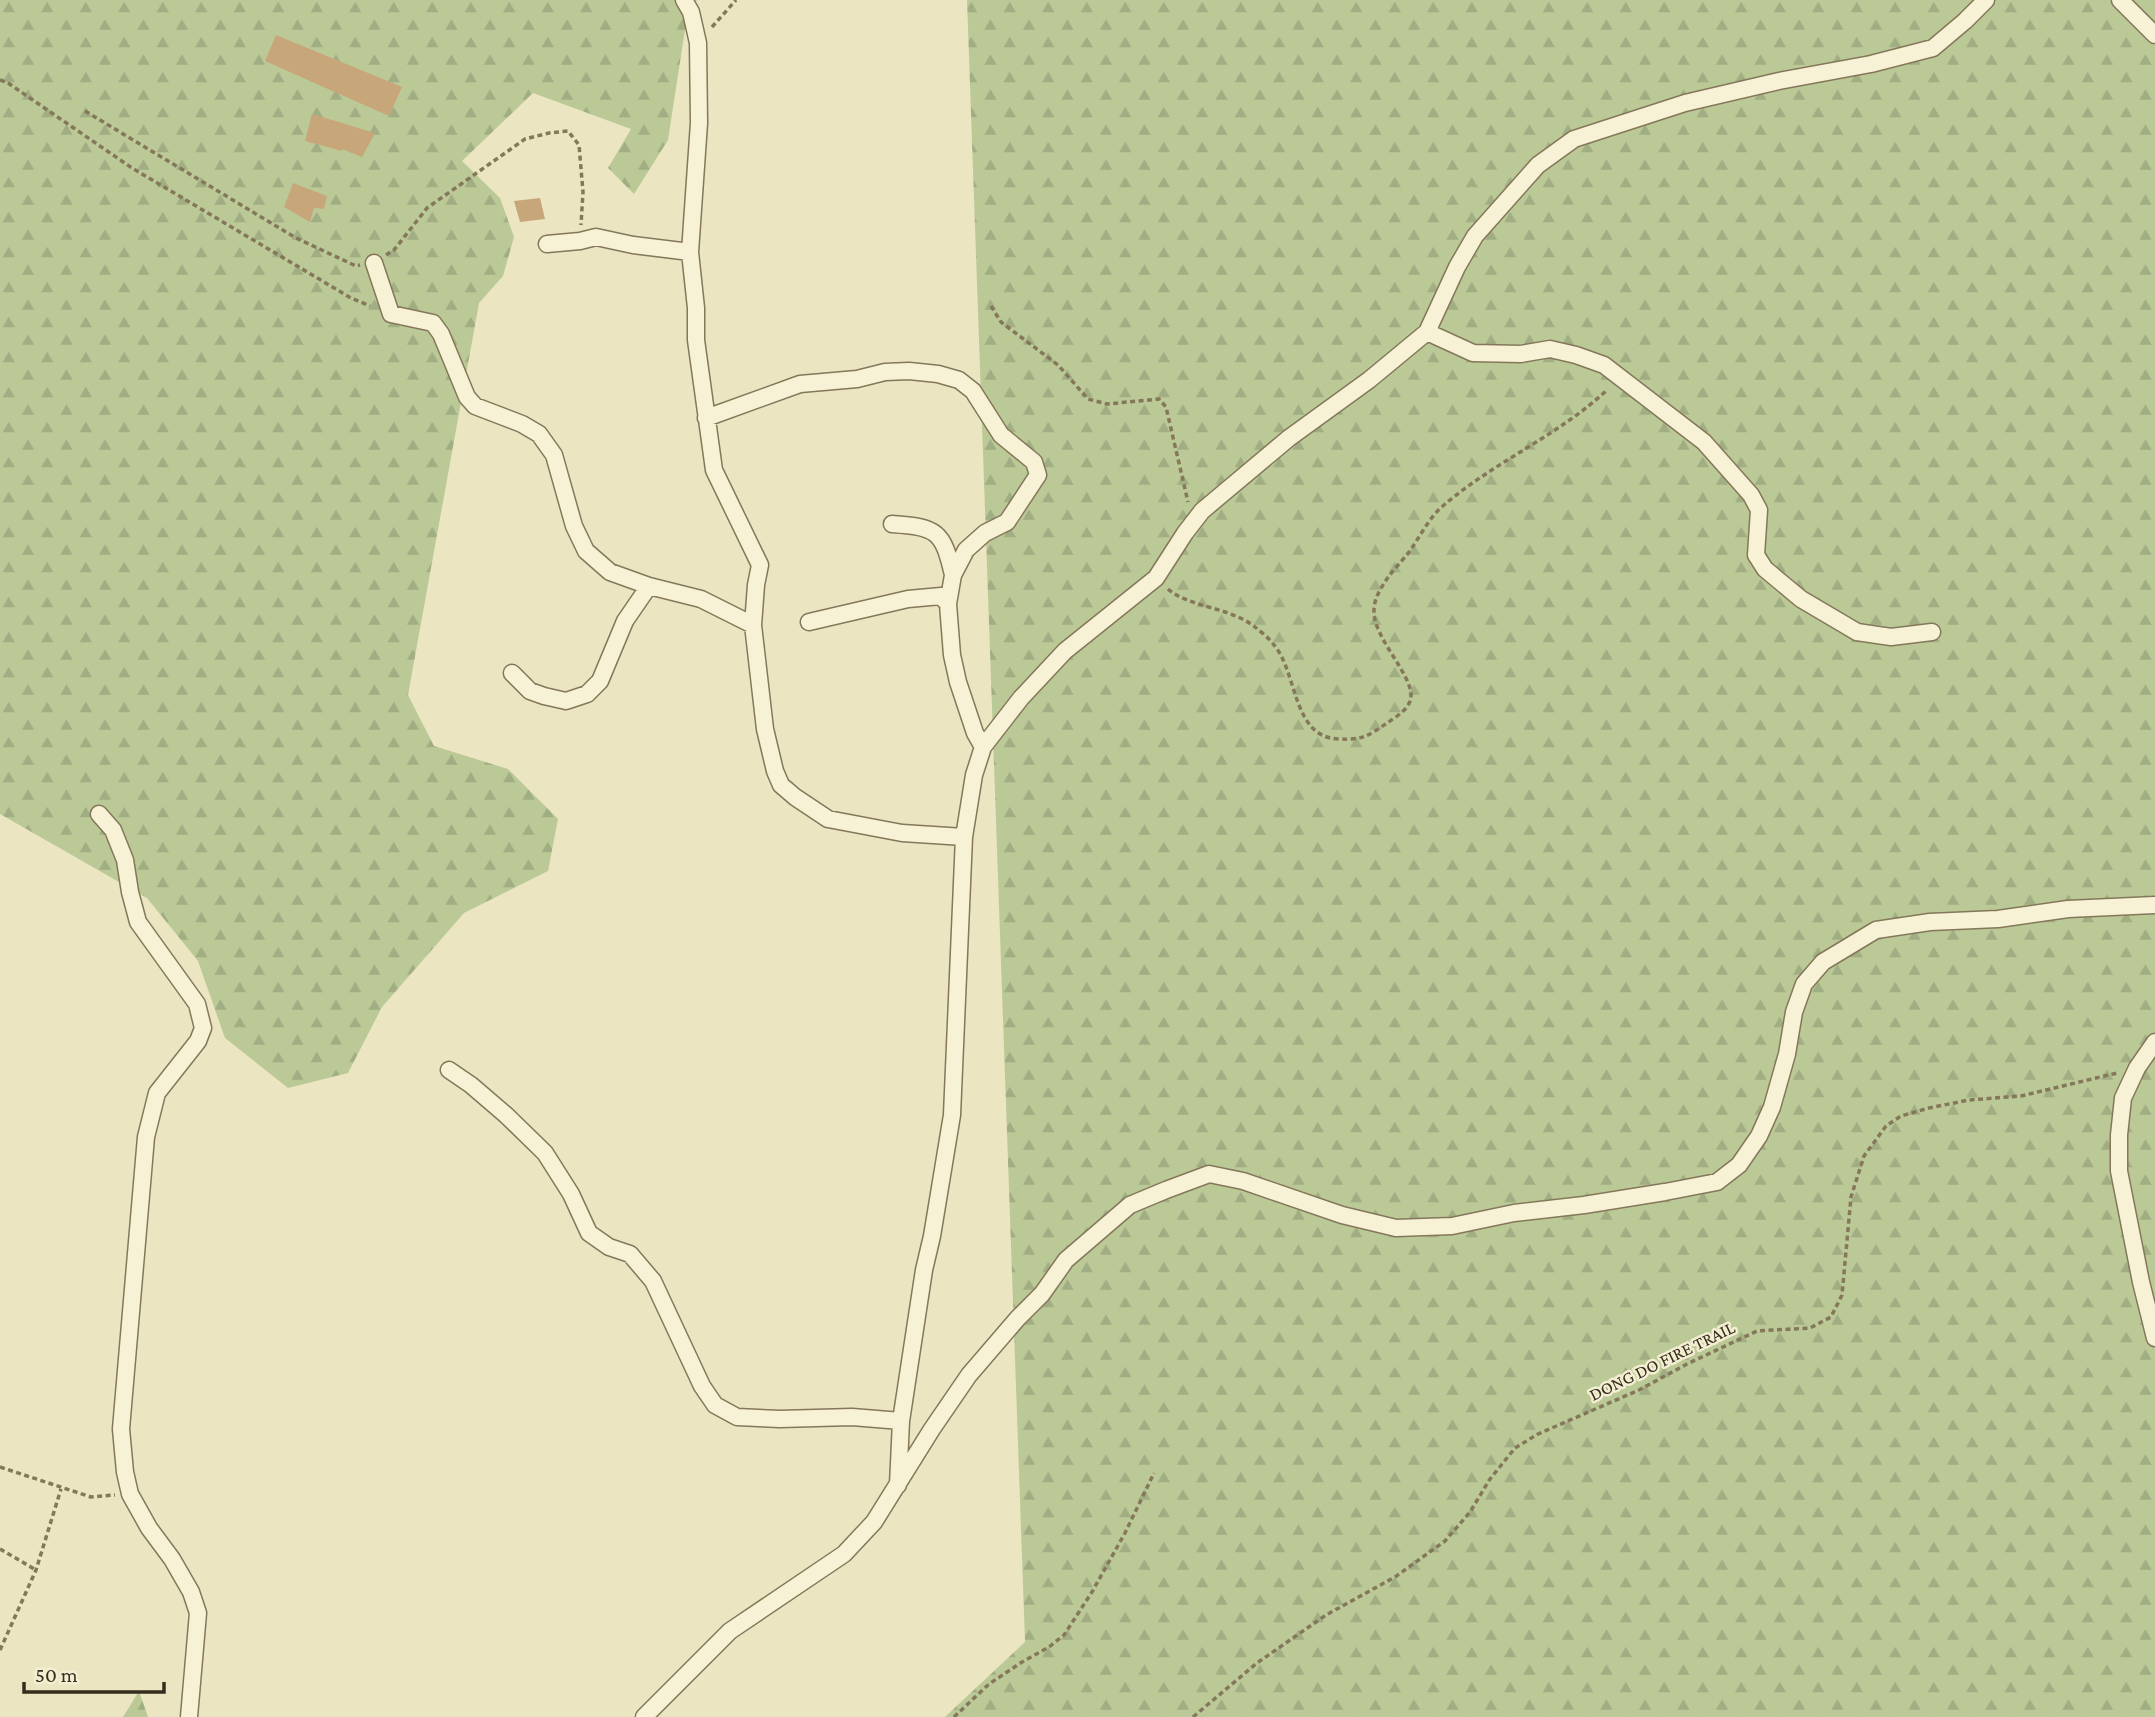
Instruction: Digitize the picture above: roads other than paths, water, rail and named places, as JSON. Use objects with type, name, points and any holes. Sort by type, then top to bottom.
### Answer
[{"type":"street","points":[[684,0],[691,12],[698,43],[699,123],[690,252],[696,308],[696,340],[714,470],[760,565],[753,625],[765,729],[775,771],[781,785],[828,818],[902,833],[964,836]]},
{"type":"street","points":[[898,1485],[901,1421],[924,1270],[952,1115],[964,836],[974,775],[983,747],[1021,698],[1065,651],[1156,578],[1202,511],[1289,438],[1369,380],[1427,332],[1457,267],[1475,236],[1538,165],[1574,139],[1685,103],[1779,81],[1871,64],[1933,48],[1986,0]]},
{"type":"street","points":[[2120,0],[2155,35]]},
{"type":"street","points":[[547,244],[597,237],[633,245],[690,252]]},
{"type":"street","points":[[374,263],[391,314],[433,323],[441,334],[467,397],[475,406],[540,434],[555,455],[574,526],[586,551],[610,572],[649,586],[701,599],[753,625]]},
{"type":"street","points":[[1427,332],[1474,353],[1521,354],[1550,349],[1604,365],[1704,442],[1751,495],[1759,510],[1756,555],[1765,569],[1801,599],[1857,632],[1891,637],[1931,632]]},
{"type":"street","points":[[706,418],[800,384],[857,379],[885,372],[938,374],[959,380],[973,391],[1001,435],[1034,462],[1038,475],[1007,522],[985,533],[966,550],[953,575],[948,604],[952,655],[975,733],[983,747]]},
{"type":"street","points":[[892,524],[913,526],[937,533],[947,549],[953,575]]},
{"type":"street","points":[[512,673],[530,691],[544,696],[566,701],[587,694],[600,681],[625,621],[649,586]]},
{"type":"street","points":[[809,622],[928,596],[941,596],[948,604]]},
{"type":"street","points":[[99,814],[113,830],[125,860],[138,922],[197,1004],[203,1028],[198,1041],[157,1093],[146,1137],[121,1429],[124,1472],[130,1494],[191,1591],[198,1613],[189,1717]]},
{"type":"street","points":[[644,1717],[730,1631],[844,1554],[874,1522],[969,1375],[1042,1294],[1066,1260],[1130,1205],[1209,1174],[1243,1181],[1342,1215],[1396,1228],[1452,1226],[1514,1213],[1638,1197],[1717,1182],[1739,1165],[1759,1136],[1772,1107],[1787,1054],[1794,1012],[1804,984],[1822,962],[1876,930],[1930,922],[1998,919],[2068,909],[2155,905]]},
{"type":"street","points":[[2155,1042],[2137,1068],[2123,1098],[2119,1135],[2119,1171],[2155,1338]]},
{"type":"street","points":[[449,1070],[480,1092],[545,1153],[571,1194],[589,1233],[609,1247],[630,1254],[653,1281],[702,1386],[715,1405],[737,1417],[852,1417],[901,1421]]}]
